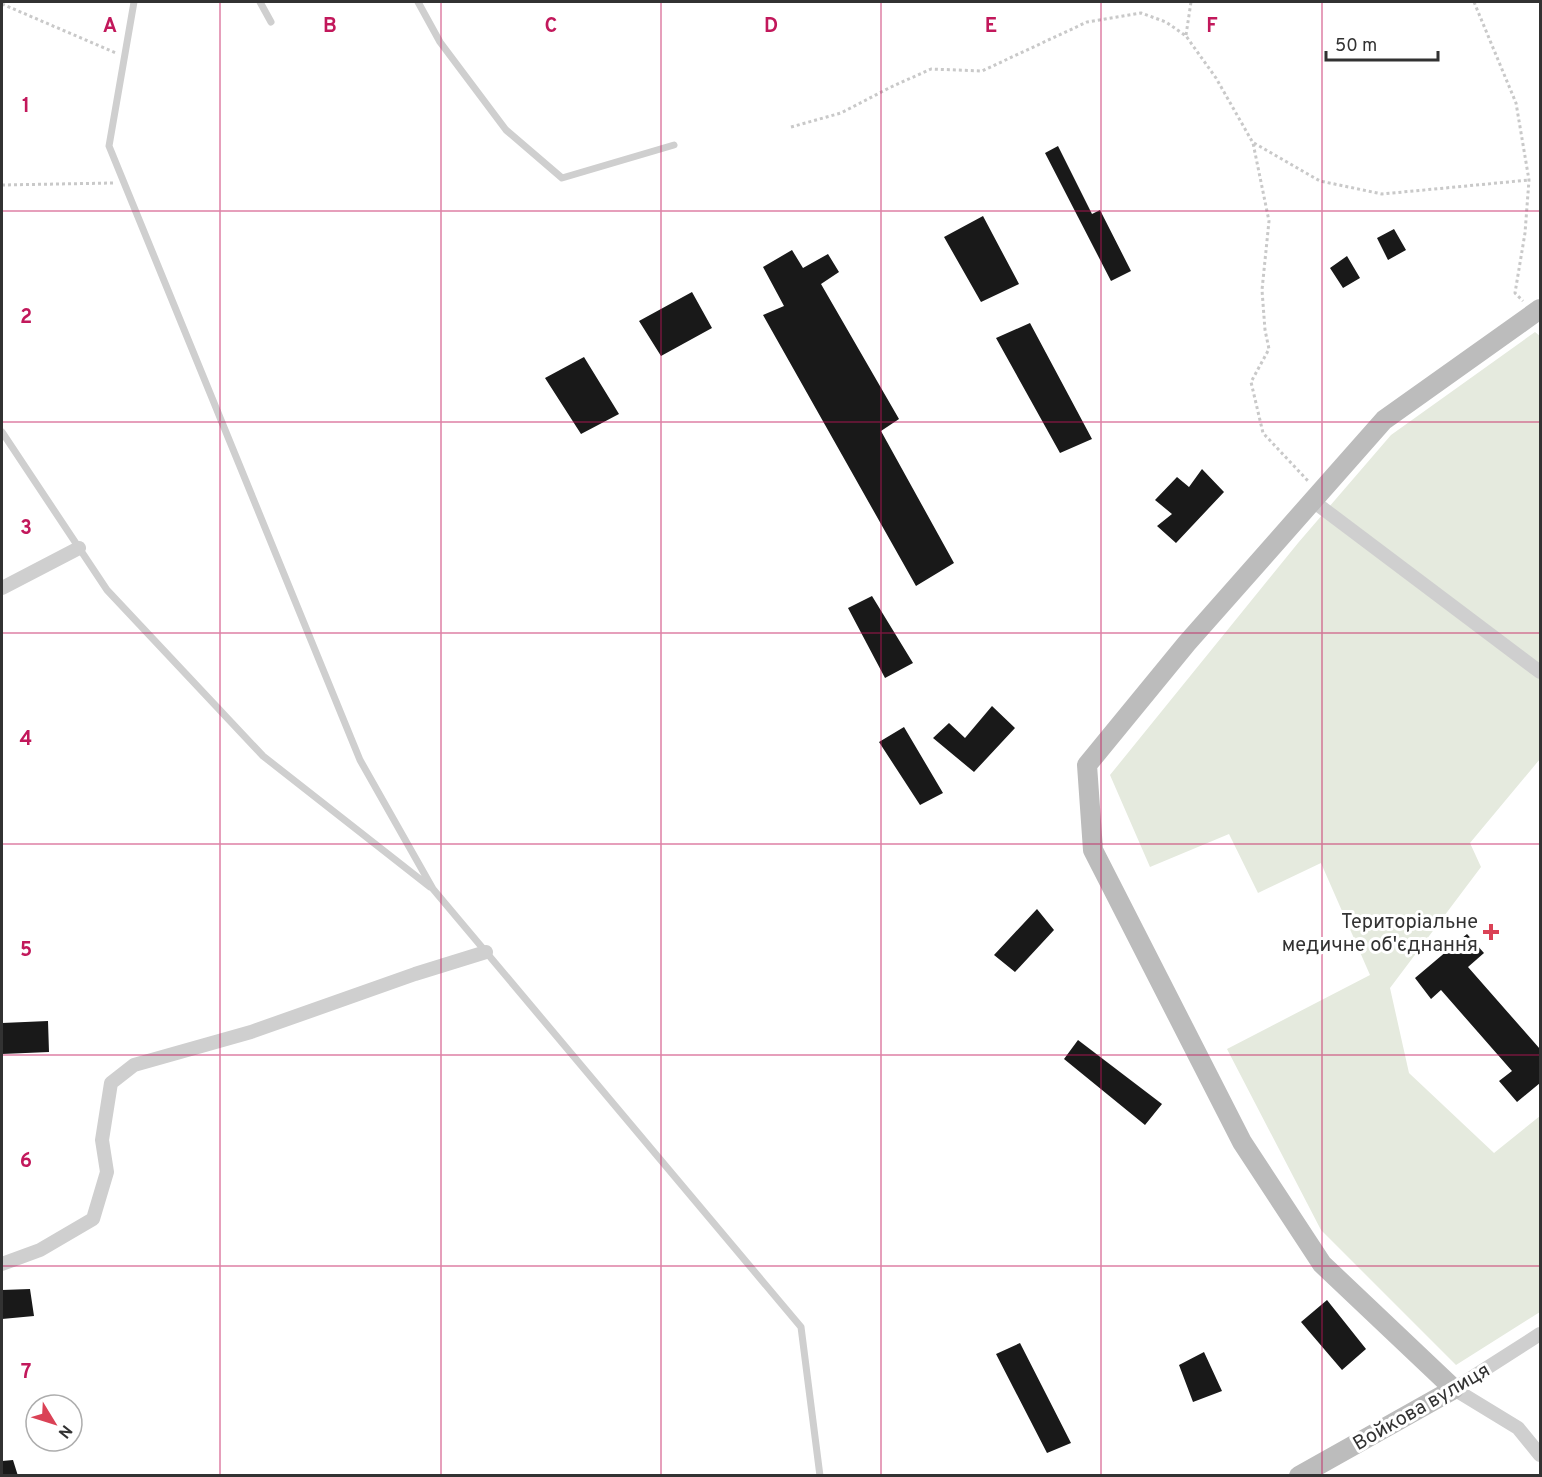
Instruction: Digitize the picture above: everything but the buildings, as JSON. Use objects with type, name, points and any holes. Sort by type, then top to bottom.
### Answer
[{"type":"street","points":[[1539,313],[1384,420],[1187,643],[1087,765],[1093,850],[1242,1143],[1322,1264],[1454,1389],[1518,1428],[1540,1455]]},
{"type":"street","points":[[1316,497],[1540,672]]},
{"type":"street","points":[[2,588],[79,548]]},
{"type":"street","points":[[2,1264],[40,1250],[93,1219],[107,1172],[102,1140],[111,1083],[134,1065],[251,1032],[415,974],[486,952]]},
{"type":"street","name":"Войкова вулиця","points":[[1299,1476],[1454,1389],[1540,1334]]},
{"type":"lane","points":[[134,2],[109,146],[360,760],[433,889],[801,1327],[820,1476]]},
{"type":"lane","points":[[260,2],[271,22]]},
{"type":"lane","points":[[418,2],[440,42],[507,130],[562,178],[674,145]]},
{"type":"lane","points":[[2,432],[107,590],[263,756],[433,889]]},
{"type":"path","points":[[1186,36],[1191,2]]},
{"type":"path","points":[[1474,2],[1516,103],[1529,180],[1525,233],[1515,293],[1539,313]]},
{"type":"path","points":[[2,4],[124,57]]},
{"type":"path","points":[[791,127],[841,114],[931,69],[981,71],[1087,22],[1141,13],[1166,22],[1186,36],[1216,78],[1253,143],[1269,221],[1262,290],[1269,349],[1251,382],[1263,433],[1316,497]]},
{"type":"path","points":[[1253,143],[1320,181],[1382,194],[1529,180]]},
{"type":"path","points":[[2,185],[124,183]]},
{"type":"shaded area","points":[[1535,332],[1540,336],[1540,759],[1470,843],[1481,867],[1390,988],[1409,1073],[1494,1153],[1540,1116],[1540,1312],[1456,1365],[1321,1230],[1227,1049],[1370,975],[1321,863],[1258,893],[1229,834],[1150,867],[1110,775],[1298,543],[1391,435]]},
{"type":"place","name":"Територіальне медичне об'єднання","points":[[1491,932]]}]
